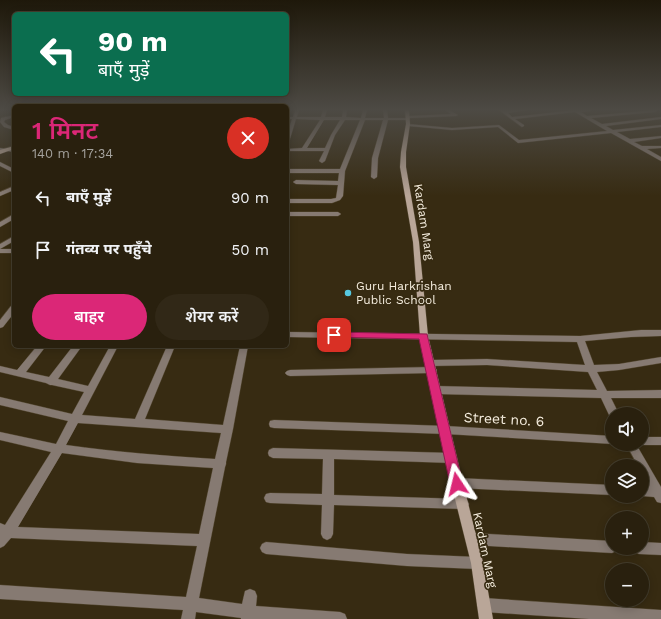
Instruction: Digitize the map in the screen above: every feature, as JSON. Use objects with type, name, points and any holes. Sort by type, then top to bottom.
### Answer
[{"type":"street","points":[[304,149],[310,139]]},
{"type":"street","points":[[322,162],[331,139]]},
{"type":"street","points":[[289,214],[338,216],[338,199],[340,196],[342,171],[355,139]]},
{"type":"street","points":[[374,177],[375,158],[380,139]]},
{"type":"street","name":"Kardam Marg","points":[[405,139],[403,166],[416,241],[419,270],[420,312],[424,336],[457,484],[472,539],[486,619]]},
{"type":"street","points":[[514,139],[518,142],[548,139]]},
{"type":"street","points":[[626,139],[661,159]]},
{"type":"street","points":[[629,141],[646,139]]},
{"type":"street","points":[[642,148],[661,147]]},
{"type":"street","points":[[0,152],[12,148]]},
{"type":"street","points":[[0,149],[12,151]]},
{"type":"street","points":[[289,150],[326,150]]},
{"type":"street","points":[[0,164],[12,170]]},
{"type":"street","points":[[289,171],[342,171]]},
{"type":"street","points":[[296,182],[341,183]]},
{"type":"street","points":[[1,194],[12,189]]},
{"type":"street","points":[[1,194],[12,196]]},
{"type":"street","points":[[289,201],[332,201],[338,199]]},
{"type":"street","points":[[0,225],[12,217]]},
{"type":"street","points":[[0,247],[12,239]]},
{"type":"street","points":[[0,251],[12,251]]},
{"type":"street","points":[[0,325],[12,310]]},
{"type":"street","points":[[290,335],[580,339],[610,337],[637,332],[661,333]]},
{"type":"street","points":[[580,339],[602,393],[610,407]]},
{"type":"street","points":[[19,374],[40,348]]},
{"type":"street","points":[[50,382],[76,348]]},
{"type":"street","points":[[0,542],[4,531],[58,450],[113,348]]},
{"type":"street","points":[[138,423],[170,348]]},
{"type":"street","points":[[188,619],[244,348]]},
{"type":"street","points":[[290,373],[487,362],[592,369],[620,368],[661,360]]},
{"type":"street","points":[[0,369],[50,382],[90,390]]},
{"type":"street","points":[[436,390],[642,395],[661,394]]},
{"type":"street","points":[[0,401],[75,419],[228,429]]},
{"type":"street","name":"Street no. 6","points":[[274,424],[446,430],[605,440]]},
{"type":"street","points":[[0,436],[58,450],[221,464]]},
{"type":"street","points":[[649,441],[661,441]]},
{"type":"street","points":[[635,451],[660,494]]},
{"type":"street","points":[[273,453],[452,458]]},
{"type":"street","points":[[327,534],[329,454]]},
{"type":"street","points":[[457,484],[605,490]]},
{"type":"street","points":[[649,492],[660,494]]},
{"type":"street","points":[[270,498],[463,504]]},
{"type":"street","points":[[4,531],[205,540]]},
{"type":"street","points":[[472,539],[605,547]]},
{"type":"street","points":[[266,548],[407,560],[477,562]]},
{"type":"street","points":[[649,548],[661,549]]},
{"type":"street","points":[[0,592],[191,604],[248,615],[340,619]]},
{"type":"street","points":[[248,615],[250,596]]},
{"type":"street","points":[[484,605],[661,617]]},
{"type":"place","name":"Guru Harkrishan Public School","points":[[348,293]]},
{"type":"route","points":[[334,335],[424,336],[457,484]]}]
